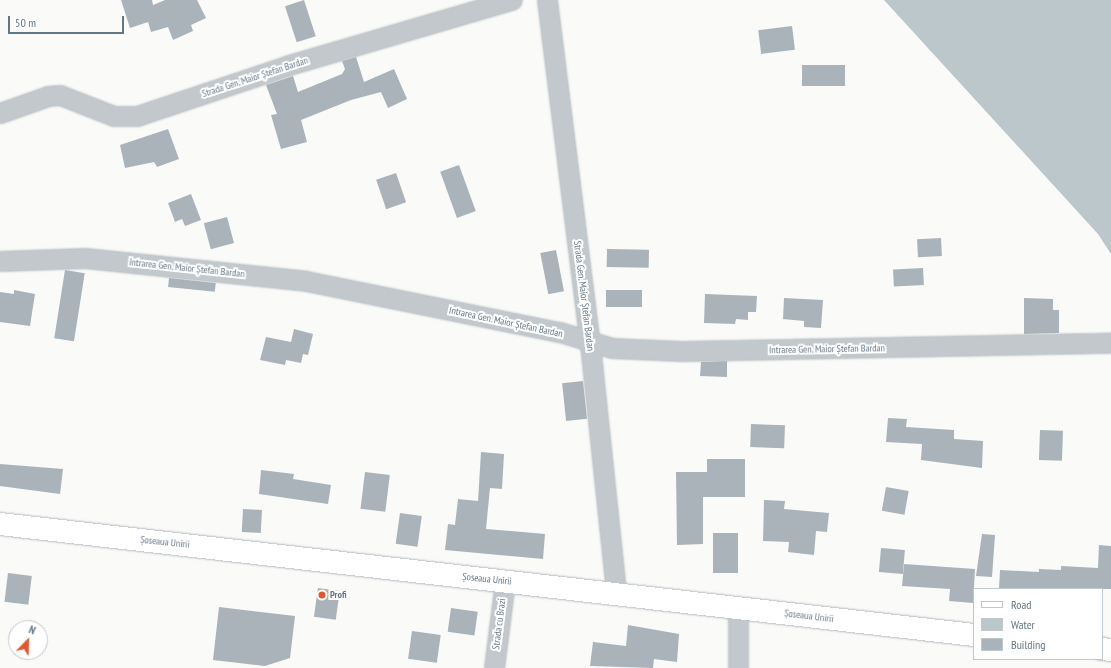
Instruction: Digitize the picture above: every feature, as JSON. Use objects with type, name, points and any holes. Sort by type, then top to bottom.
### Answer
[{"type":"main road","name":"Șoseaua Unirii","points":[[0,524],[973,635]]},
{"type":"street","name":"Strada Gen. Maior Ștefan Bardan","points":[[0,113],[48,96],[60,95],[114,116],[137,116],[289,65],[512,0]]},
{"type":"street","name":"Strada Gen. Maior Ștefan Bardan","points":[[547,0],[590,344],[616,593]]},
{"type":"street","name":"Intrarea Gen. Maior Ștefan Bardan","points":[[0,261],[85,258],[306,281],[560,332],[590,344],[681,352],[1111,343]]},
{"type":"street","name":"Strada cu Brazi","points":[[494,668],[505,581]]},
{"type":"street","points":[[738,608],[738,668]]},
{"type":"water","points":[[884,0],[1111,0],[1111,254],[1098,234]]},
{"type":"building","points":[[121,0],[152,0],[153,5],[165,0],[197,0],[206,18],[191,25],[193,31],[173,40],[168,27],[151,32],[148,22],[130,28]]},
{"type":"building","points":[[304,0],[316,36],[297,42],[285,6]]},
{"type":"building","points":[[792,26],[795,50],[761,54],[758,30]]},
{"type":"building","points":[[356,57],[364,82],[394,69],[407,99],[388,108],[381,92],[351,100],[301,120],[307,142],[281,149],[271,115],[277,114],[266,85],[293,76],[298,92],[342,74],[345,69],[342,61]]},
{"type":"building","points":[[802,65],[845,65],[845,86],[802,86]]},
{"type":"building","points":[[168,129],[179,159],[157,167],[154,162],[125,168],[120,145]]},
{"type":"building","points":[[459,165],[476,211],[457,218],[440,172]]},
{"type":"building","points":[[396,173],[406,202],[386,209],[376,180]]},
{"type":"building","points":[[191,194],[201,220],[185,226],[182,219],[175,222],[168,203]]},
{"type":"building","points":[[227,217],[234,243],[211,249],[204,223]]},
{"type":"building","points":[[941,238],[942,256],[918,257],[917,239]]},
{"type":"building","points":[[607,249],[649,250],[649,268],[607,267]]},
{"type":"building","points":[[556,250],[564,291],[548,294],[540,253]]},
{"type":"building","points":[[923,268],[924,285],[894,287],[893,270]]},
{"type":"building","points":[[65,270],[85,273],[74,341],[54,338]]},
{"type":"building","points":[[169,278],[216,283],[215,292],[168,287]]},
{"type":"building","points":[[14,290],[35,294],[30,326],[0,322],[0,292],[14,294]]},
{"type":"building","points":[[606,290],[642,290],[642,307],[606,307]]},
{"type":"building","points":[[705,294],[757,296],[756,312],[748,312],[748,320],[736,319],[735,324],[704,323]]},
{"type":"building","points":[[784,298],[823,300],[821,328],[804,327],[804,321],[783,319]]},
{"type":"building","points":[[1024,298],[1053,299],[1053,310],[1059,310],[1059,333],[1024,334]]},
{"type":"building","points":[[294,329],[313,334],[308,355],[303,354],[301,363],[286,360],[285,365],[260,360],[266,337],[291,342]]},
{"type":"building","points":[[727,361],[727,377],[700,376],[701,362]]},
{"type":"building","points":[[583,381],[587,419],[566,421],[562,383]]},
{"type":"building","points":[[888,418],[907,419],[906,427],[954,430],[954,439],[983,441],[982,468],[921,460],[922,444],[886,442]]},
{"type":"building","points":[[751,424],[785,425],[784,448],[750,447]]},
{"type":"building","points":[[1040,430],[1063,431],[1062,461],[1039,460]]},
{"type":"building","points":[[481,452],[504,454],[502,489],[490,488],[486,529],[545,534],[543,559],[445,550],[448,524],[455,525],[458,499],[478,501]]},
{"type":"building","points":[[707,459],[745,459],[745,497],[703,497],[703,544],[677,545],[676,472],[707,472]]},
{"type":"building","points":[[0,464],[63,469],[60,494],[0,486]]},
{"type":"building","points":[[261,470],[294,474],[293,479],[331,485],[328,504],[259,494]]},
{"type":"building","points":[[365,472],[390,475],[385,512],[360,509]]},
{"type":"building","points":[[886,487],[909,491],[904,515],[882,511]]},
{"type":"building","points":[[764,500],[785,501],[784,509],[829,513],[827,532],[816,531],[814,555],[788,552],[789,542],[763,541]]},
{"type":"building","points":[[243,509],[262,510],[261,533],[242,532]]},
{"type":"building","points":[[400,513],[422,516],[417,547],[396,544]]},
{"type":"building","points":[[713,533],[738,533],[738,573],[713,573]]},
{"type":"building","points":[[982,534],[995,535],[992,577],[976,576]]},
{"type":"building","points":[[1099,545],[1111,546],[1111,589],[999,588],[1000,570],[1039,572],[1039,569],[1061,570],[1061,566],[1098,568]]},
{"type":"building","points":[[881,548],[905,550],[903,574],[879,572]]},
{"type":"building","points":[[904,564],[975,569],[973,603],[949,601],[950,589],[902,586]]},
{"type":"building","points":[[8,573],[32,576],[28,605],[4,602]]},
{"type":"building","points":[[318,588],[340,591],[336,620],[314,617]]},
{"type":"building","points":[[219,607],[295,616],[290,658],[265,666],[213,660]]},
{"type":"building","points":[[451,608],[478,612],[474,636],[448,632]]},
{"type":"building","points":[[628,625],[679,634],[677,662],[654,659],[653,668],[590,666],[593,642],[626,646]]},
{"type":"building","points":[[412,631],[441,635],[437,663],[408,659]]},
{"type":"place","name":"Profi","points":[[322,595]]}]
